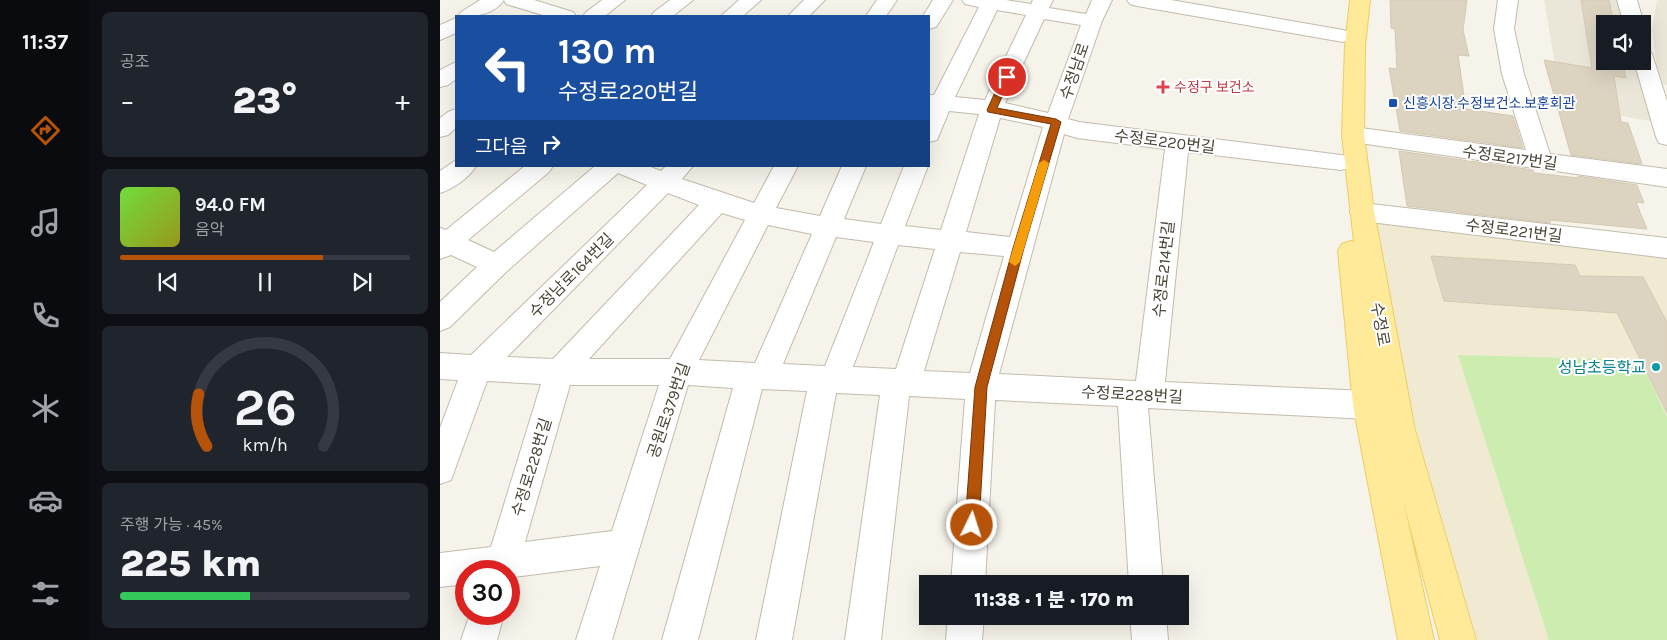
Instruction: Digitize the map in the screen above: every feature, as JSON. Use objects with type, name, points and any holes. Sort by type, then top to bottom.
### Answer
[{"type":"main road","name":"수정로","points":[[1348,0],[1343,36],[1341,162],[1368,405],[1416,640]]},
{"type":"main road","name":"수정로","points":[[1360,0],[1355,46],[1353,135],[1362,212],[1400,430],[1458,640]]},
{"type":"street","points":[[470,15],[494,0]]},
{"type":"street","points":[[513,0],[563,15]]},
{"type":"street","points":[[594,15],[615,0]]},
{"type":"street","points":[[662,15],[683,0]]},
{"type":"street","points":[[732,15],[751,0]]},
{"type":"street","points":[[799,15],[815,0]]},
{"type":"street","points":[[877,15],[887,0]]},
{"type":"street","points":[[930,21],[942,0]]},
{"type":"street","points":[[1137,0],[1262,15],[1343,36]]},
{"type":"street","points":[[1508,0],[1504,29],[1513,74],[1541,161]]},
{"type":"street","points":[[1627,0],[1631,15]]},
{"type":"street","points":[[930,129],[935,102],[985,1],[1097,11]]},
{"type":"street","points":[[864,640],[880,508],[901,383],[992,110],[1040,6]]},
{"type":"street","name":"수정남로","points":[[969,575],[981,387],[1018,248],[1056,122],[1097,11]]},
{"type":"street","points":[[440,34],[455,25]]},
{"type":"street","points":[[440,80],[455,70]]},
{"type":"street","points":[[1650,70],[1659,87],[1667,137]]},
{"type":"street","name":"수정로220번길","points":[[935,102],[1056,122],[1077,130],[1341,162]]},
{"type":"street","points":[[440,129],[455,118]]},
{"type":"street","name":"수정로217번길","points":[[1353,135],[1667,178]]},
{"type":"street","name":"수정로214번길","points":[[1146,575],[1141,394],[1177,142]]},
{"type":"street","points":[[440,184],[463,167]]},
{"type":"street","points":[[497,265],[443,243],[540,167]]},
{"type":"street","points":[[440,318],[497,265],[610,167]]},
{"type":"street","points":[[630,167],[673,174],[718,201],[761,214],[826,227],[1018,248]]},
{"type":"street","name":"공원로379번길","points":[[594,640],[678,372],[785,167]]},
{"type":"street","points":[[680,640],[708,533],[757,376],[854,167]]},
{"type":"street","points":[[774,640],[793,538],[829,379],[890,234],[916,167]]},
{"type":"street","name":"수정남로164번길","points":[[476,368],[673,174]]},
{"type":"street","points":[[559,372],[718,201]]},
{"type":"street","name":"수정로221번길","points":[[1362,212],[1667,248]]},
{"type":"street","name":"수정로228번길","points":[[440,366],[559,372],[678,372],[1368,405]]},
{"type":"street","points":[[440,469],[476,368]]},
{"type":"street","name":"수정로228번길","points":[[503,560],[559,372]]},
{"type":"street","points":[[520,563],[625,546]]},
{"type":"street","points":[[440,570],[455,569]]},
{"type":"street","points":[[479,640],[484,625]]},
{"type":"street","points":[[964,640],[965,625]]},
{"type":"street","points":[[1149,625],[1150,640]]},
{"type":"shaded area","points":[[1544,0],[1622,0],[1626,15],[1596,15],[1596,70],[1641,70],[1655,122],[1562,105]]},
{"type":"shaded area","points":[[1657,0],[1667,0],[1667,85],[1659,83],[1652,29]]},
{"type":"shaded area","points":[[1373,221],[1667,258],[1667,640],[1477,640],[1416,429]]},
{"type":"green space","points":[[1458,355],[1640,360],[1667,417],[1667,640],[1549,640]]},
{"type":"building","points":[[1390,0],[1467,0],[1463,30],[1469,56],[1458,55],[1466,109],[1513,116],[1523,148],[1400,131],[1389,68],[1397,69],[1395,29],[1391,28]]},
{"type":"building","points":[[1581,0],[1609,0],[1612,15],[1596,15],[1596,70],[1624,70],[1626,78],[1614,76],[1621,122],[1628,123],[1642,164],[1571,155],[1544,60],[1592,68]]},
{"type":"building","points":[[1399,151],[1533,170],[1534,173],[1578,178],[1578,176],[1637,185],[1644,203],[1636,202],[1647,229],[1550,220],[1550,223],[1407,206]]},
{"type":"building","points":[[1431,256],[1575,265],[1580,276],[1643,277],[1667,322],[1667,413],[1617,313],[1444,301]]},
{"type":"slow traffic","points":[[1015,262],[1044,163]]},
{"type":"place","name":"수정구 보건소","points":[[1163,87]]},
{"type":"place","name":"신흥시장.수정보건소.보훈회관","points":[[1393,103]]},
{"type":"place","name":"성남초등학교","points":[[1656,367]]},
{"type":"route","points":[[972,525],[981,387],[1018,248],[1056,122],[992,110],[1007,77]]}]
